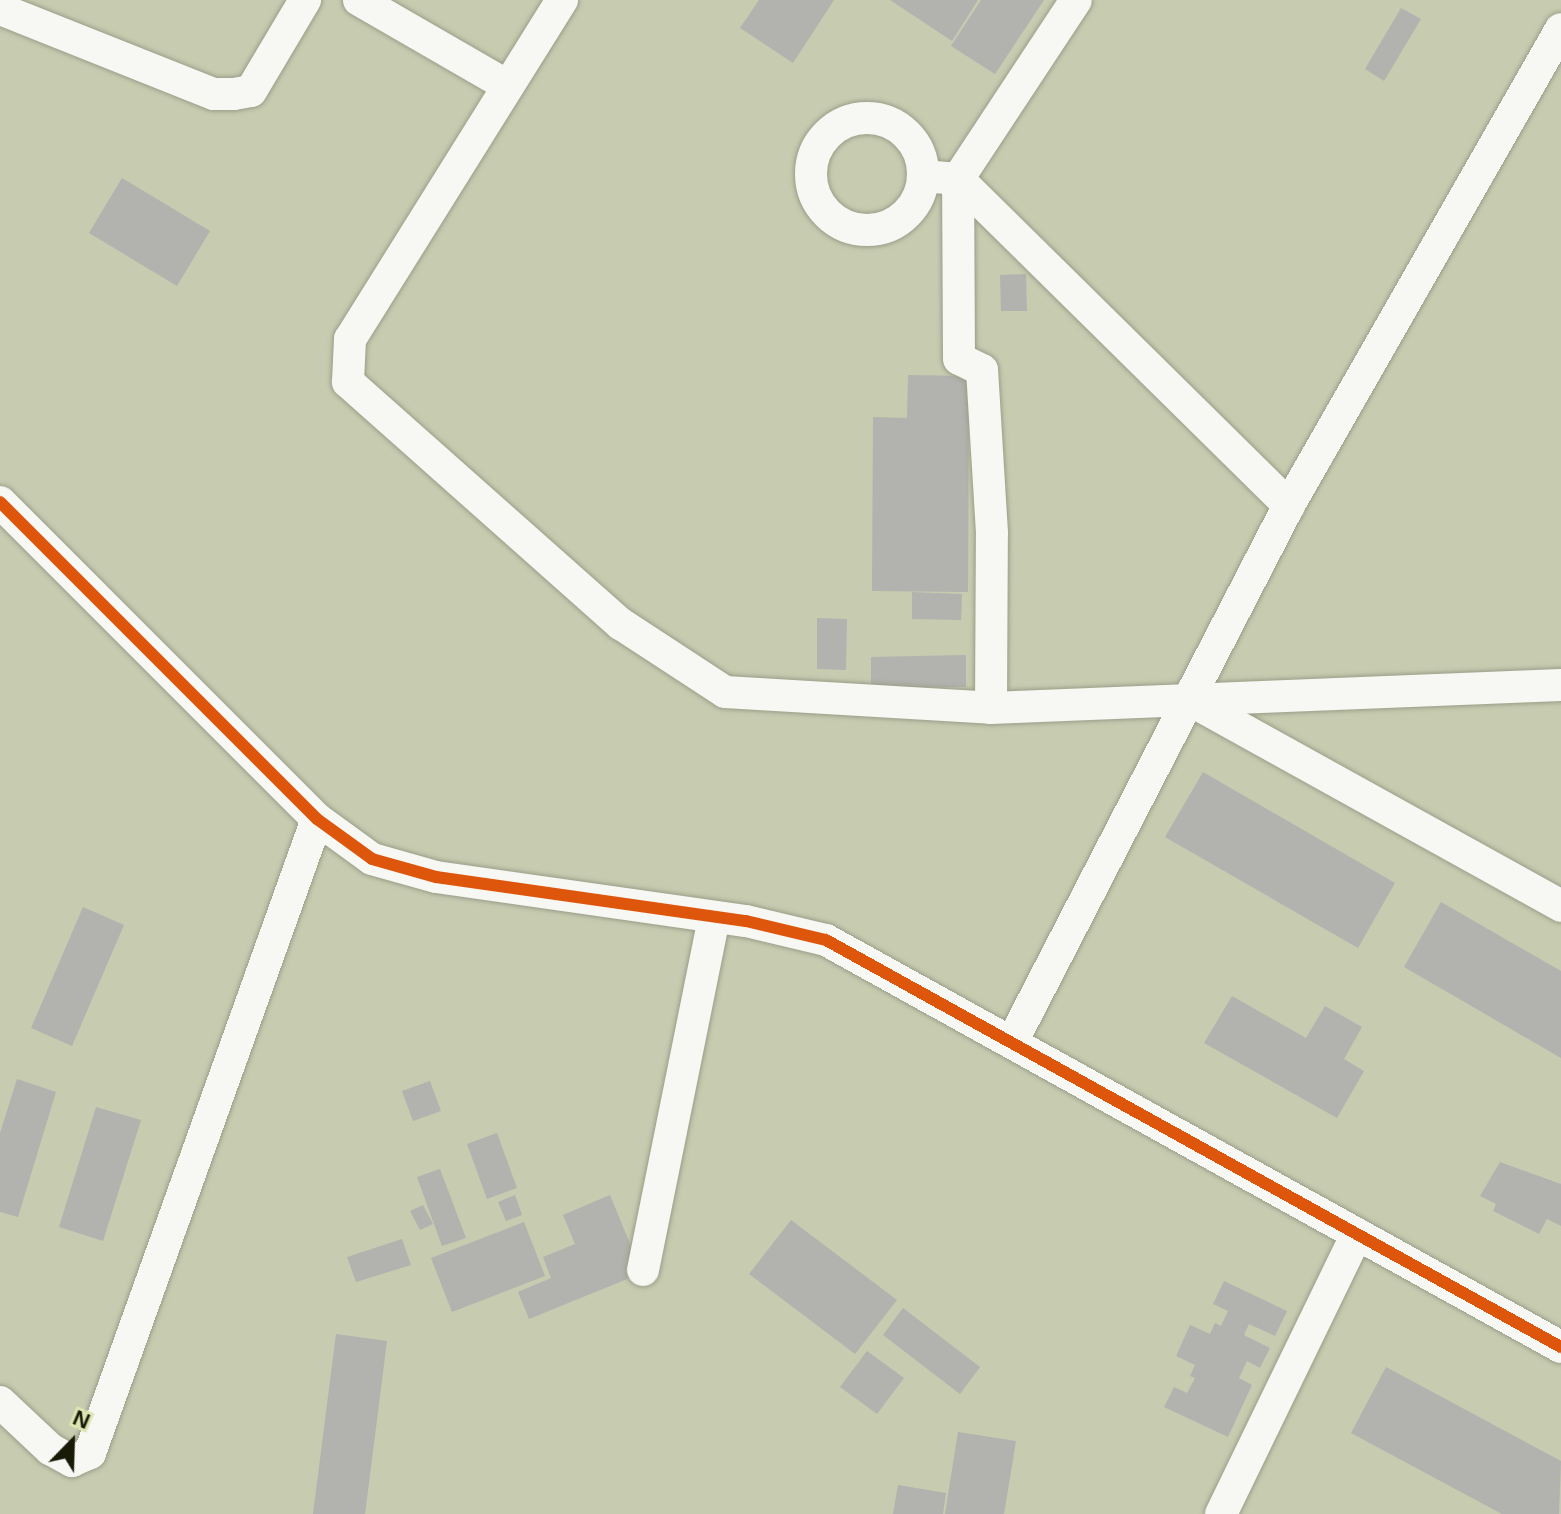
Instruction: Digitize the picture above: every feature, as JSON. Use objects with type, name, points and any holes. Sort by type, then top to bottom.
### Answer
[{"type":"street","points":[[0,9],[214,94],[234,94],[251,91],[305,0]]},
{"type":"street","points":[[359,0],[508,86]]},
{"type":"street","points":[[562,0],[350,339],[348,382],[621,624],[725,692],[991,708],[1561,685]]},
{"type":"street","points":[[991,708],[992,533],[983,385],[982,370],[959,359],[958,179],[1076,0]]},
{"type":"street","points":[[1012,1042],[1289,505],[1561,29]]},
{"type":"street","points":[[923,176],[958,179],[1289,505]]},
{"type":"street","points":[[0,502],[317,819],[372,859],[436,877],[714,917],[826,940],[1561,1347]]},
{"type":"street","points":[[1188,699],[1561,906]]},
{"type":"street","points":[[0,1402],[50,1449],[72,1461],[90,1453],[317,819]]},
{"type":"street","points":[[643,1270],[714,917]]},
{"type":"street","points":[[1221,1514],[1357,1234]]},
{"type":"building","points":[[759,0],[834,0],[793,63],[740,28]]},
{"type":"building","points":[[890,0],[978,0],[952,41]]},
{"type":"building","points":[[981,0],[1044,0],[995,74],[951,46]]},
{"type":"building","points":[[1401,8],[1421,19],[1384,81],[1365,69]]},
{"type":"building","points":[[122,178],[210,231],[177,286],[89,233]]},
{"type":"building","points":[[1026,274],[1027,311],[1001,311],[1000,275]]},
{"type":"building","points":[[908,375],[969,376],[968,592],[872,591],[873,417],[907,418]]},
{"type":"building","points":[[912,592],[962,594],[961,620],[912,619]]},
{"type":"building","points":[[817,618],[847,619],[846,670],[817,669]]},
{"type":"building","points":[[966,655],[966,687],[871,688],[871,657]]},
{"type":"building","points":[[1203,772],[1395,883],[1358,948],[1165,837]]},
{"type":"building","points":[[1441,902],[1561,971],[1561,1058],[1404,967]]},
{"type":"building","points":[[83,907],[124,925],[72,1046],[31,1028]]},
{"type":"building","points":[[1232,996],[1306,1038],[1325,1006],[1362,1027],[1344,1059],[1364,1071],[1337,1118],[1204,1043]]},
{"type":"building","points":[[17,1079],[56,1092],[18,1217],[0,1212],[0,1133]]},
{"type":"building","points":[[430,1081],[441,1111],[413,1121],[402,1091]]},
{"type":"building","points":[[96,1107],[141,1120],[103,1241],[59,1227]]},
{"type":"building","points":[[497,1133],[517,1188],[487,1199],[467,1144]]},
{"type":"building","points":[[1500,1162],[1561,1184],[1561,1226],[1547,1219],[1539,1234],[1493,1211],[1496,1204],[1480,1196]]},
{"type":"building","points":[[440,1169],[466,1238],[442,1246],[417,1177]]},
{"type":"building","points":[[515,1195],[522,1215],[506,1221],[498,1202]]},
{"type":"building","points":[[610,1195],[642,1273],[529,1319],[518,1292],[551,1278],[543,1257],[575,1244],[563,1215]]},
{"type":"building","points":[[423,1205],[433,1224],[420,1230],[410,1211]]},
{"type":"building","points":[[791,1220],[897,1300],[855,1354],[749,1274]]},
{"type":"building","points":[[524,1222],[545,1276],[452,1312],[431,1258]]},
{"type":"building","points":[[402,1239],[411,1265],[356,1282],[347,1257]]},
{"type":"building","points":[[1224,1281],[1287,1311],[1275,1336],[1249,1324],[1244,1335],[1270,1348],[1260,1368],[1247,1361],[1239,1378],[1252,1385],[1228,1437],[1164,1407],[1174,1387],[1187,1393],[1195,1378],[1190,1376],[1195,1365],[1176,1356],[1190,1325],[1210,1334],[1215,1323],[1221,1326],[1228,1311],[1213,1304]]},
{"type":"building","points":[[903,1308],[980,1367],[960,1394],[883,1335]]},
{"type":"building","points":[[336,1334],[387,1341],[365,1514],[313,1514]]},
{"type":"building","points":[[867,1351],[904,1378],[877,1414],[840,1387]]},
{"type":"building","points":[[1386,1367],[1561,1461],[1559,1514],[1502,1514],[1351,1433]]},
{"type":"building","points":[[958,1432],[1016,1441],[1004,1514],[945,1514]]},
{"type":"building","points":[[898,1485],[946,1493],[943,1514],[893,1514]]},
{"type":"cycle path","points":[[0,502],[317,819],[372,859],[436,877],[746,921],[826,940],[1561,1347]]}]
